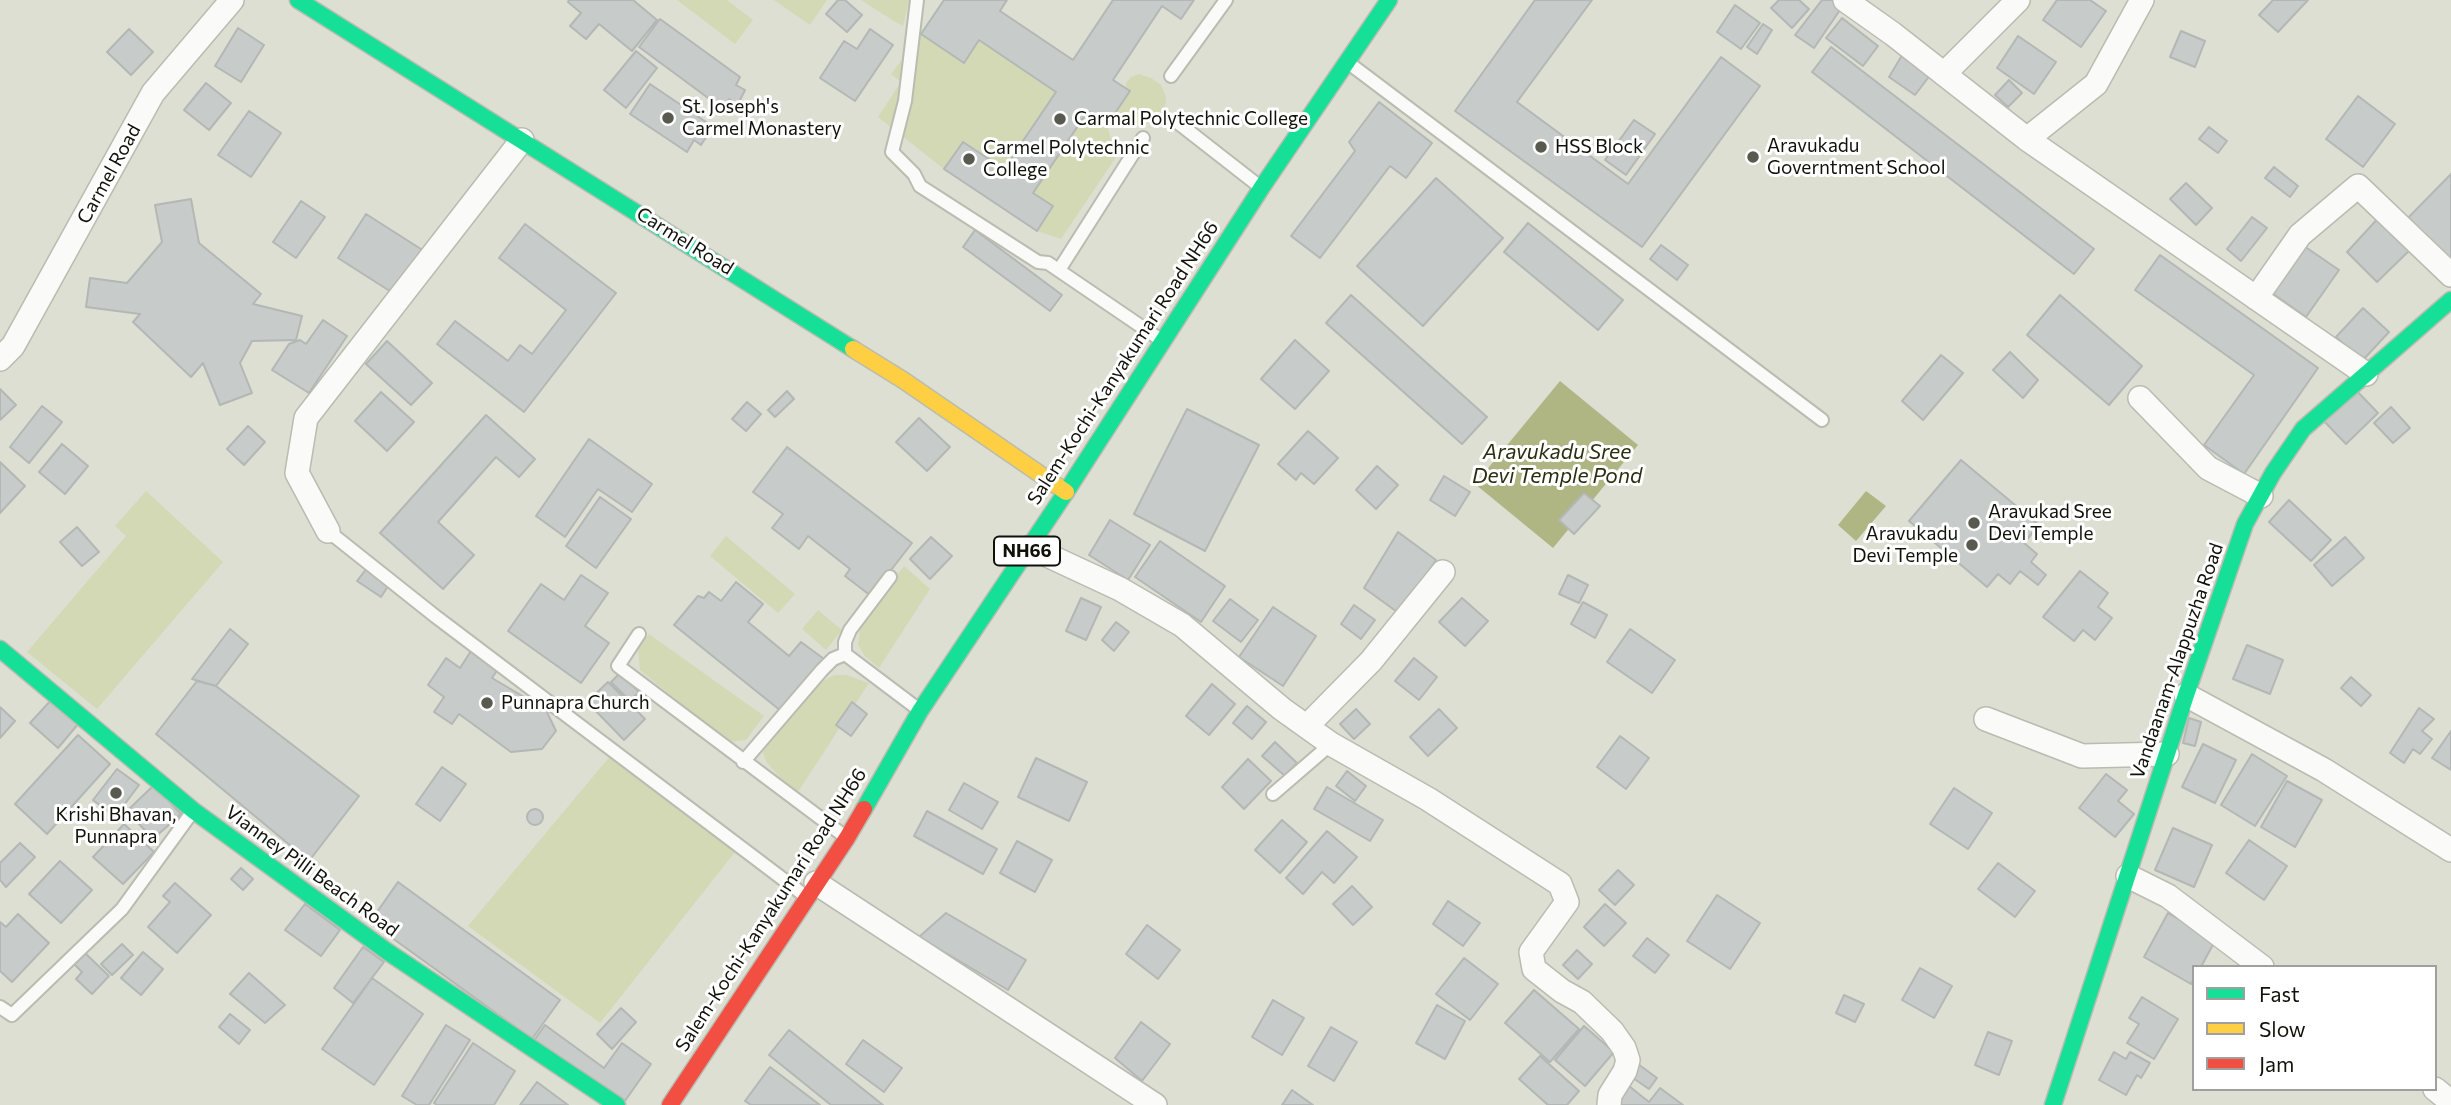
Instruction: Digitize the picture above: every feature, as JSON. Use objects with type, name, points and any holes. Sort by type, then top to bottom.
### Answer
[{"type":"main road","name":"Carmel Road","points":[[298,0],[903,380],[1066,492]]},
{"type":"main road","name":"Salem-Kochi-Kanyakumari Road NH66","points":[[670,1105],[847,838],[920,711],[1066,492],[1262,187],[1389,0]]},
{"type":"main road","name":"Vandaanam-Alappuzha Road","points":[[2053,1105],[2186,695],[2245,524],[2273,473],[2303,429],[2451,300]]},
{"type":"main road","name":"Vianney Pilli Beach Road","points":[[0,649],[194,811],[388,952],[617,1105]]},
{"type":"street","name":"Carmel Road","points":[[0,359],[13,346],[153,93],[232,0]]},
{"type":"street","points":[[1845,0],[2027,139],[2366,374]]},
{"type":"street","points":[[1944,74],[2018,0]]},
{"type":"street","points":[[2027,139],[2095,84],[2142,0]]},
{"type":"street","points":[[328,531],[297,473],[306,418],[522,139]]},
{"type":"street","points":[[2256,298],[2300,235],[2358,186],[2451,275]]},
{"type":"street","points":[[2140,398],[2208,468],[2261,496]]},
{"type":"street","points":[[1030,547],[1120,589],[1182,625],[1282,709],[1331,744],[1428,799],[1560,884],[1567,902],[1531,952],[1534,969],[1562,991],[1583,1002],[1612,1031],[1624,1048],[1628,1060],[1625,1071],[1610,1095],[1609,1105]]},
{"type":"street","points":[[1307,726],[1371,661],[1443,572]]},
{"type":"street","points":[[2186,695],[2324,770],[2451,850]]},
{"type":"street","points":[[1986,719],[2082,756],[2167,754]]},
{"type":"street","points":[[2128,876],[2168,896],[2259,965]]},
{"type":"street","points":[[812,890],[1155,1105]]},
{"type":"street","points":[[2437,1091],[2451,1102]]},
{"type":"lane","points":[[917,0],[905,101],[892,152],[914,174],[920,186],[1038,262],[1053,267],[1164,341]]},
{"type":"lane","points":[[1171,76],[1226,0]]},
{"type":"lane","points":[[1347,61],[1822,420]]},
{"type":"lane","points":[[1177,122],[1262,187]]},
{"type":"lane","points":[[1053,267],[1143,138]]},
{"type":"lane","points":[[328,531],[436,615],[812,890]]},
{"type":"lane","points":[[845,654],[845,642],[850,630],[890,577]]},
{"type":"lane","points":[[639,634],[618,666],[847,838]]},
{"type":"lane","points":[[845,654],[920,711]]},
{"type":"lane","points":[[743,762],[833,659],[845,654]]},
{"type":"lane","points":[[1273,794],[1331,744]]},
{"type":"lane","points":[[0,1007],[12,1015],[122,909],[194,811]]},
{"type":"shaded area","points":[[677,0],[727,0],[753,20],[735,44]]},
{"type":"shaded area","points":[[774,0],[827,0],[810,25]]},
{"type":"shaded area","points":[[861,0],[909,0],[903,26],[894,21]]},
{"type":"shaded area","points":[[921,34],[979,40],[1056,92],[1004,169],[963,142],[944,169],[878,117],[901,82],[891,74]]},
{"type":"shaded area","points":[[1139,74],[1161,85],[1166,97],[1165,110],[1156,120],[1144,125],[1127,123],[1115,113],[1130,92],[1126,89],[1126,83]]},
{"type":"shaded area","points":[[1088,111],[1107,125],[1116,157],[1061,239],[1037,231],[1053,206],[1033,193]]},
{"type":"shaded area","points":[[146,491],[223,562],[97,709],[27,652],[126,536],[115,526]]},
{"type":"shaded area","points":[[726,536],[795,594],[778,613],[710,556]]},
{"type":"shaded area","points":[[904,566],[930,589],[879,668],[865,656],[858,645],[860,630]]},
{"type":"shaded area","points":[[818,610],[842,630],[826,650],[802,629]]},
{"type":"shaded area","points":[[649,634],[764,716],[746,740],[727,742],[640,670],[638,649]]},
{"type":"shaded area","points":[[834,675],[846,675],[869,683],[796,795],[767,763],[763,753],[777,731],[820,683]]},
{"type":"shaded area","points":[[611,755],[735,852],[600,1023],[468,926]]},
{"type":"water","name":"Aravukadu Sree Devi Temple Pond","points":[[1560,381],[1638,445],[1553,548],[1475,484]]},
{"type":"water","points":[[1866,491],[1886,506],[1856,541],[1838,525]]},
{"type":"building","points":[[569,0],[633,0],[657,20],[632,51],[599,24],[586,39],[570,26],[581,13]]},
{"type":"building","points":[[838,0],[845,0],[862,15],[847,32],[826,14]]},
{"type":"building","name":"Carmal Polytechnic College","points":[[944,0],[1007,0],[1000,11],[1073,60],[1113,0],[1194,0],[1181,19],[1162,6],[1113,80],[1130,91],[1107,125],[1088,111],[1033,193],[1053,206],[1037,231],[944,169],[963,142],[1004,169],[1056,92],[979,40],[964,63],[921,34]]},
{"type":"building","name":"HSS Block","points":[[1535,0],[1592,0],[1517,102],[1628,184],[1721,57],[1760,86],[1642,247],[1455,111]]},
{"type":"building","points":[[1779,0],[1799,0],[1809,9],[1792,28],[1771,8]]},
{"type":"building","points":[[1822,0],[1833,0],[1842,7],[1814,48],[1795,35]]},
{"type":"building","points":[[2057,0],[2090,0],[2106,11],[2081,47],[2043,20]]},
{"type":"building","points":[[2273,0],[2308,0],[2278,32],[2259,15]]},
{"type":"building","points":[[1735,5],[1760,23],[1741,49],[1717,32]]},
{"type":"building","points":[[1842,18],[1878,46],[1863,66],[1826,38]]},
{"type":"building","points":[[660,19],[740,77],[736,85],[745,90],[738,104],[729,99],[723,109],[639,47]]},
{"type":"building","points":[[1763,24],[1772,30],[1757,54],[1747,47]]},
{"type":"building","points":[[238,28],[264,45],[241,82],[215,66]]},
{"type":"building","points":[[129,29],[153,52],[131,75],[107,52]]},
{"type":"building","points":[[870,29],[893,45],[855,101],[820,78],[844,41],[857,49]]},
{"type":"building","points":[[2181,31],[2205,41],[2195,67],[2170,57]]},
{"type":"building","points":[[2018,36],[2056,62],[2034,94],[1997,68]]},
{"type":"building","points":[[1831,47],[2094,249],[2074,274],[1812,72]]},
{"type":"building","points":[[636,51],[657,68],[626,108],[604,90]]},
{"type":"building","points":[[1904,52],[1931,74],[1915,95],[1889,77]]},
{"type":"building","points":[[2009,80],[2022,93],[2008,107],[1995,95]]},
{"type":"building","points":[[206,83],[231,103],[209,130],[184,110]]},
{"type":"building","name":"St. Joseph's Carmel Monastery","points":[[650,84],[706,122],[701,130],[708,134],[701,145],[694,140],[687,152],[630,114]]},
{"type":"building","points":[[2358,96],[2395,124],[2363,167],[2326,139]]},
{"type":"building","points":[[1379,102],[1432,143],[1406,178],[1390,166],[1320,258],[1291,236],[1355,151],[1349,142]]},
{"type":"building","points":[[249,111],[281,133],[251,177],[218,155]]},
{"type":"building","points":[[1634,120],[1655,134],[1626,175],[1605,160]]},
{"type":"building","points":[[2209,127],[2227,141],[2218,153],[2199,139]]},
{"type":"building","points":[[2274,167],[2298,186],[2290,197],[2265,178]]},
{"type":"building","points":[[2451,174],[2451,260],[2404,222]]},
{"type":"building","points":[[1436,178],[1503,238],[1423,326],[1357,266]]},
{"type":"building","points":[[2186,183],[2212,208],[2196,225],[2170,199]]},
{"type":"building","points":[[191,199],[199,243],[261,294],[253,304],[302,316],[296,340],[252,341],[240,363],[252,393],[220,405],[203,363],[191,377],[133,322],[140,314],[86,307],[90,278],[127,283],[162,242],[155,205]]},
{"type":"building","points":[[301,201],[325,217],[296,258],[273,242]]},
{"type":"building","points":[[366,214],[424,251],[396,295],[338,258]]},
{"type":"building","points":[[2382,214],[2414,246],[2377,282],[2347,252]]},
{"type":"building","points":[[2252,217],[2267,228],[2241,261],[2227,249]]},
{"type":"building","points":[[1528,223],[1623,300],[1598,330],[1504,252]]},
{"type":"building","points":[[525,224],[616,293],[524,412],[437,344],[455,321],[508,361],[520,345],[532,354],[566,310],[499,258]]},
{"type":"building","points":[[975,230],[1062,295],[1050,311],[963,247]]},
{"type":"building","points":[[1661,245],[1688,265],[1677,280],[1650,259]]},
{"type":"building","points":[[2304,246],[2339,270],[2306,317],[2272,293]]},
{"type":"building","points":[[2160,255],[2318,368],[2244,474],[2204,445],[2254,375],[2135,290]]},
{"type":"building","points":[[1351,295],[1487,417],[1462,444],[1326,323]]},
{"type":"building","points":[[2060,295],[2142,366],[2109,405],[2027,335]]},
{"type":"building","points":[[2363,308],[2389,332],[2362,361],[2336,337]]},
{"type":"building","points":[[323,320],[347,336],[309,393],[272,370],[289,344],[300,340],[306,344]]},
{"type":"building","points":[[1295,340],[1329,371],[1295,409],[1261,379]]},
{"type":"building","points":[[387,341],[432,383],[411,405],[366,364]]},
{"type":"building","points":[[2010,352],[2038,380],[2023,398],[1993,370]]},
{"type":"building","points":[[1941,355],[1963,373],[1923,420],[1902,401]]},
{"type":"building","points":[[2353,387],[2378,413],[2346,444],[2321,418]]},
{"type":"building","points":[[0,389],[16,405],[0,420]]},
{"type":"building","points":[[787,391],[794,399],[775,417],[768,410]]},
{"type":"building","points":[[381,392],[414,422],[387,451],[355,421]]},
{"type":"building","points":[[747,402],[761,414],[746,431],[732,419]]},
{"type":"building","points":[[42,406],[62,422],[29,463],[10,447]]},
{"type":"building","points":[[2391,407],[2410,428],[2393,443],[2374,423]]},
{"type":"building","points":[[1187,409],[1259,445],[1205,551],[1134,514]]},
{"type":"building","points":[[486,415],[535,459],[519,477],[496,457],[438,522],[474,555],[443,589],[380,533]]},
{"type":"building","points":[[919,418],[950,447],[927,471],[896,442]]},
{"type":"building","points":[[248,426],[265,442],[244,465],[227,449]]},
{"type":"building","points":[[1308,431],[1338,458],[1314,484],[1301,473],[1296,480],[1278,464]]},
{"type":"building","points":[[589,439],[652,484],[632,512],[598,489],[565,537],[536,516]]},
{"type":"building","points":[[62,444],[88,466],[65,494],[39,472]]},
{"type":"building","points":[[787,447],[912,543],[871,596],[845,576],[850,569],[808,536],[799,549],[772,528],[783,514],[753,492]]},
{"type":"building","name":"Aravukad Sree Devi Temple","points":[[1961,460],[2039,525],[2024,543],[2037,554],[2031,562],[2046,575],[2038,585],[2020,571],[2010,584],[1998,574],[1987,587],[1909,521]]},
{"type":"building","points":[[0,462],[25,486],[0,513]]},
{"type":"building","points":[[1377,466],[1398,485],[1376,509],[1356,490]]},
{"type":"building","points":[[1444,476],[1470,492],[1455,516],[1430,500]]},
{"type":"building","points":[[1584,493],[1600,506],[1574,534],[1559,520]]},
{"type":"building","points":[[600,497],[631,519],[596,568],[566,546]]},
{"type":"building","points":[[2289,500],[2331,540],[2311,561],[2269,522]]},
{"type":"building","points":[[1110,520],[1150,545],[1128,580],[1089,555]]},
{"type":"building","points":[[77,527],[99,552],[82,566],[60,542]]},
{"type":"building","points":[[1398,532],[1436,560],[1400,614],[1364,588]]},
{"type":"building","points":[[931,537],[952,556],[930,579],[910,559]]},
{"type":"building","points":[[2345,537],[2364,558],[2332,586],[2314,565]]},
{"type":"building","points":[[1160,541],[1225,586],[1201,622],[1135,577]]},
{"type":"building","points":[[367,568],[390,583],[381,597],[357,581]]},
{"type":"building","name":"Aravukad Sree Devi Temple","points":[[2080,571],[2108,593],[2098,607],[2112,618],[2095,640],[2083,630],[2074,641],[2043,617]]},
{"type":"building","points":[[581,575],[608,593],[585,626],[609,643],[581,683],[508,631],[541,584],[564,600]]},
{"type":"building","points":[[1568,575],[1588,585],[1579,603],[1559,594]]},
{"type":"building","points":[[736,582],[763,604],[748,622],[789,656],[801,642],[824,659],[781,711],[674,625],[698,596],[704,598],[709,592],[721,601]]},
{"type":"building","points":[[1081,598],[1101,607],[1086,640],[1066,631]]},
{"type":"building","points":[[1462,598],[1488,621],[1465,646],[1439,622]]},
{"type":"building","points":[[1230,599],[1258,620],[1241,642],[1213,621]]},
{"type":"building","points":[[1583,602],[1607,615],[1595,638],[1571,624]]},
{"type":"building","points":[[1354,605],[1375,620],[1361,639],[1341,624]]},
{"type":"building","points":[[1273,607],[1316,636],[1283,686],[1239,657]]},
{"type":"building","points":[[1116,622],[1129,632],[1114,651],[1102,640]]},
{"type":"building","points":[[230,629],[248,644],[216,686],[192,679]]},
{"type":"building","points":[[1630,629],[1675,660],[1652,693],[1607,662]]},
{"type":"building","points":[[2247,645],[2283,660],[2270,694],[2233,679]]},
{"type":"building","name":"Punnapra Church","points":[[471,651],[498,669],[492,678],[546,710],[556,731],[542,749],[511,752],[459,714],[452,724],[434,712],[444,697],[428,685],[446,658],[460,668]]},
{"type":"building","points":[[1414,658],[1437,677],[1419,700],[1395,681]]},
{"type":"building","points":[[620,673],[639,692],[630,701],[611,682]]},
{"type":"building","points":[[2351,677],[2371,695],[2361,706],[2341,688]]},
{"type":"building","points":[[197,681],[216,686],[359,796],[309,861],[156,734]]},
{"type":"building","points":[[608,682],[645,719],[624,740],[587,702]]},
{"type":"building","points":[[1212,684],[1235,704],[1209,735],[1186,716]]},
{"type":"building","points":[[53,698],[79,723],[58,748],[30,723]]},
{"type":"building","points":[[852,702],[867,714],[851,736],[836,725]]},
{"type":"building","points":[[1247,706],[1266,722],[1252,739],[1233,723]]},
{"type":"building","points":[[0,707],[15,721],[0,738]]},
{"type":"building","points":[[2419,708],[2434,719],[2422,731],[2432,739],[2420,754],[2413,749],[2404,763],[2390,753]]},
{"type":"building","points":[[1356,709],[1370,724],[1354,739],[1340,724]]},
{"type":"building","points":[[1439,709],[1457,728],[1428,756],[1410,737]]},
{"type":"building","points":[[2189,718],[2201,722],[2195,746],[2183,743]]},
{"type":"building","points":[[2451,731],[2451,770],[2432,758]]},
{"type":"building","points":[[78,735],[110,764],[47,834],[15,804]]},
{"type":"building","points":[[1620,736],[1649,758],[1626,789],[1597,767]]},
{"type":"building","points":[[1275,742],[1297,763],[1285,776],[1262,756]]},
{"type":"building","points":[[2203,744],[2236,760],[2215,803],[2182,787]]},
{"type":"building","points":[[2252,754],[2287,776],[2255,826],[2221,805]]},
{"type":"building","points":[[1036,758],[1087,782],[1069,821],[1018,797]]},
{"type":"building","points":[[1248,759],[1271,781],[1244,809],[1222,787]]},
{"type":"building","points":[[442,767],[466,784],[440,821],[416,804]]},
{"type":"building","name":"Krishi Bhavan, Punnapra","points":[[117,769],[139,785],[115,817],[93,800]]},
{"type":"building","points":[[1347,771],[1366,786],[1355,801],[1336,786]]},
{"type":"building","points":[[2106,774],[2127,790],[2118,801],[2134,814],[2115,837],[2079,808]]},
{"type":"building","points":[[2287,781],[2322,800],[2295,847],[2261,827]]},
{"type":"building","points":[[964,783],[998,802],[982,829],[949,810]]},
{"type":"building","points":[[154,785],[181,814],[153,839],[127,811]]},
{"type":"building","points":[[1327,787],[1383,820],[1370,841],[1314,809]]},
{"type":"building","points":[[1954,788],[1992,813],[1968,849],[1930,824]]},
{"type":"building","points":[[535,809],[543,817],[535,825],[527,817]]},
{"type":"building","points":[[927,811],[997,849],[983,874],[914,836]]},
{"type":"building","points":[[1282,820],[1307,842],[1280,873],[1255,850]]},
{"type":"building","points":[[124,824],[154,852],[123,884],[93,857]]},
{"type":"building","points":[[2173,828],[2212,845],[2194,887],[2155,870]]},
{"type":"building","points":[[1327,831],[1357,857],[1334,883],[1322,872],[1303,894],[1286,878]]},
{"type":"building","points":[[2249,840],[2287,866],[2264,900],[2226,873]]},
{"type":"building","points":[[1017,841],[1052,860],[1035,892],[1000,873]]},
{"type":"building","points":[[20,843],[35,857],[6,887],[0,880],[0,863]]},
{"type":"building","points":[[60,861],[92,890],[61,923],[29,894]]},
{"type":"building","points":[[1998,863],[2035,891],[2015,917],[1978,889]]},
{"type":"building","points":[[241,868],[253,879],[243,890],[231,879]]},
{"type":"building","points":[[1618,870],[1634,885],[1615,905],[1599,890]]},
{"type":"building","points":[[398,882],[560,1000],[532,1039],[370,922]]},
{"type":"building","points":[[175,883],[211,915],[177,953],[148,927],[170,902],[163,896]]},
{"type":"building","points":[[1352,886],[1372,907],[1353,925],[1333,904]]},
{"type":"building","points":[[1717,895],[1760,923],[1730,969],[1687,941]]},
{"type":"building","points":[[1448,901],[1480,923],[1463,946],[1433,924]]},
{"type":"building","points":[[305,904],[340,930],[321,956],[285,930]]},
{"type":"building","points":[[1605,904],[1626,923],[1604,946],[1584,927]]},
{"type":"building","points":[[946,913],[1026,960],[1008,990],[919,937]]},
{"type":"building","points":[[2168,913],[2216,939],[2202,965],[2192,965],[2191,984],[2144,957]]},
{"type":"building","points":[[18,914],[49,943],[12,982],[0,971],[0,922],[6,927]]},
{"type":"building","points":[[1147,925],[1180,950],[1158,979],[1126,954]]},
{"type":"building","points":[[1647,938],[1669,955],[1655,973],[1633,956]]},
{"type":"building","points":[[122,944],[133,955],[112,975],[101,964]]},
{"type":"building","points":[[363,947],[384,962],[353,1003],[334,988]]},
{"type":"building","points":[[1577,950],[1592,964],[1578,979],[1563,965]]},
{"type":"building","points":[[143,952],[163,969],[141,995],[121,978]]},
{"type":"building","points":[[85,953],[109,976],[92,994],[76,979],[82,972],[74,964]]},
{"type":"building","points":[[1464,958],[1498,984],[1470,1020],[1436,994]]},
{"type":"building","points":[[1920,968],[1952,986],[1934,1018],[1902,1000]]},
{"type":"building","points":[[249,973],[285,1005],[265,1023],[230,994]]},
{"type":"building","points":[[372,978],[423,1014],[374,1085],[322,1049]]},
{"type":"building","points":[[1534,990],[1579,1029],[1550,1062],[1505,1023]]},
{"type":"building","points":[[1844,995],[1864,1004],[1855,1022],[1836,1013]]},
{"type":"building","points":[[2142,997],[2178,1019],[2154,1059],[2127,1043],[2139,1024],[2129,1018]]},
{"type":"building","points":[[1273,1000],[1304,1018],[1282,1055],[1252,1037]]},
{"type":"building","points":[[1437,1005],[1465,1021],[1445,1059],[1416,1043]]},
{"type":"building","points":[[621,1008],[636,1022],[612,1049],[597,1034]]},
{"type":"building","points":[[230,1014],[250,1030],[239,1044],[219,1027]]},
{"type":"building","points":[[1141,1022],[1170,1044],[1142,1081],[1115,1058]]},
{"type":"building","points":[[446,1025],[470,1040],[429,1105],[417,1105],[402,1096]]},
{"type":"building","points":[[545,1025],[604,1068],[622,1043],[651,1064],[622,1105],[533,1042]]},
{"type":"building","points":[[1584,1026],[1614,1052],[1585,1086],[1555,1060]]},
{"type":"building","points":[[1331,1027],[1357,1042],[1334,1081],[1308,1066]]},
{"type":"building","points":[[789,1030],[883,1105],[831,1105],[769,1055]]},
{"type":"building","points":[[1988,1032],[2012,1041],[1999,1075],[1975,1065]]},
{"type":"building","points":[[863,1040],[902,1068],[884,1092],[846,1064]]},
{"type":"building","points":[[473,1043],[515,1071],[494,1105],[437,1105],[434,1103]]},
{"type":"building","points":[[2114,1052],[2126,1059],[2130,1052],[2150,1063],[2141,1078],[2137,1075],[2126,1095],[2099,1080]]},
{"type":"building","points":[[1540,1056],[1579,1091],[1567,1105],[1548,1105],[1519,1079]]},
{"type":"building","points":[[1638,1064],[1657,1078],[1649,1089],[1630,1076]]},
{"type":"building","points":[[770,1067],[820,1105],[751,1105],[745,1101]]},
{"type":"building","points":[[537,1082],[568,1105],[520,1105]]},
{"type":"building","points":[[1629,1086],[1649,1102],[1660,1088],[1683,1105],[1617,1105]]},
{"type":"building","points":[[1292,1090],[1313,1105],[1282,1105]]},
{"type":"traffic: fast","points":[[298,0],[853,349]]},
{"type":"traffic: fast","points":[[864,809],[920,711],[1066,492],[1262,187],[1389,0]]},
{"type":"traffic: fast","points":[[2053,1105],[2186,695],[2245,524],[2273,473],[2303,429],[2451,300]]},
{"type":"traffic: fast","points":[[0,649],[194,811],[388,952],[617,1105]]},
{"type":"traffic: slow","points":[[853,349],[903,380],[1066,492]]},
{"type":"traffic: jam","points":[[670,1105],[864,809]]},
{"type":"place","name":"St. Joseph's Carmel Monastery","points":[[668,118]]},
{"type":"place","name":"Carmal Polytechnic College","points":[[1060,119]]},
{"type":"place","name":"HSS Block","points":[[1541,147]]},
{"type":"place","name":"Aravukadu Governtment School","points":[[1753,157]]},
{"type":"place","name":"Carmel Polytechnic College","points":[[969,159]]},
{"type":"place","name":"Aravukad Sree Devi Temple","points":[[1974,523]]},
{"type":"place","name":"Aravukadu Devi Temple","points":[[1972,545]]},
{"type":"place","name":"Punnapra Church","points":[[487,703]]},
{"type":"place","name":"Krishi Bhavan, Punnapra","points":[[116,793]]}]
